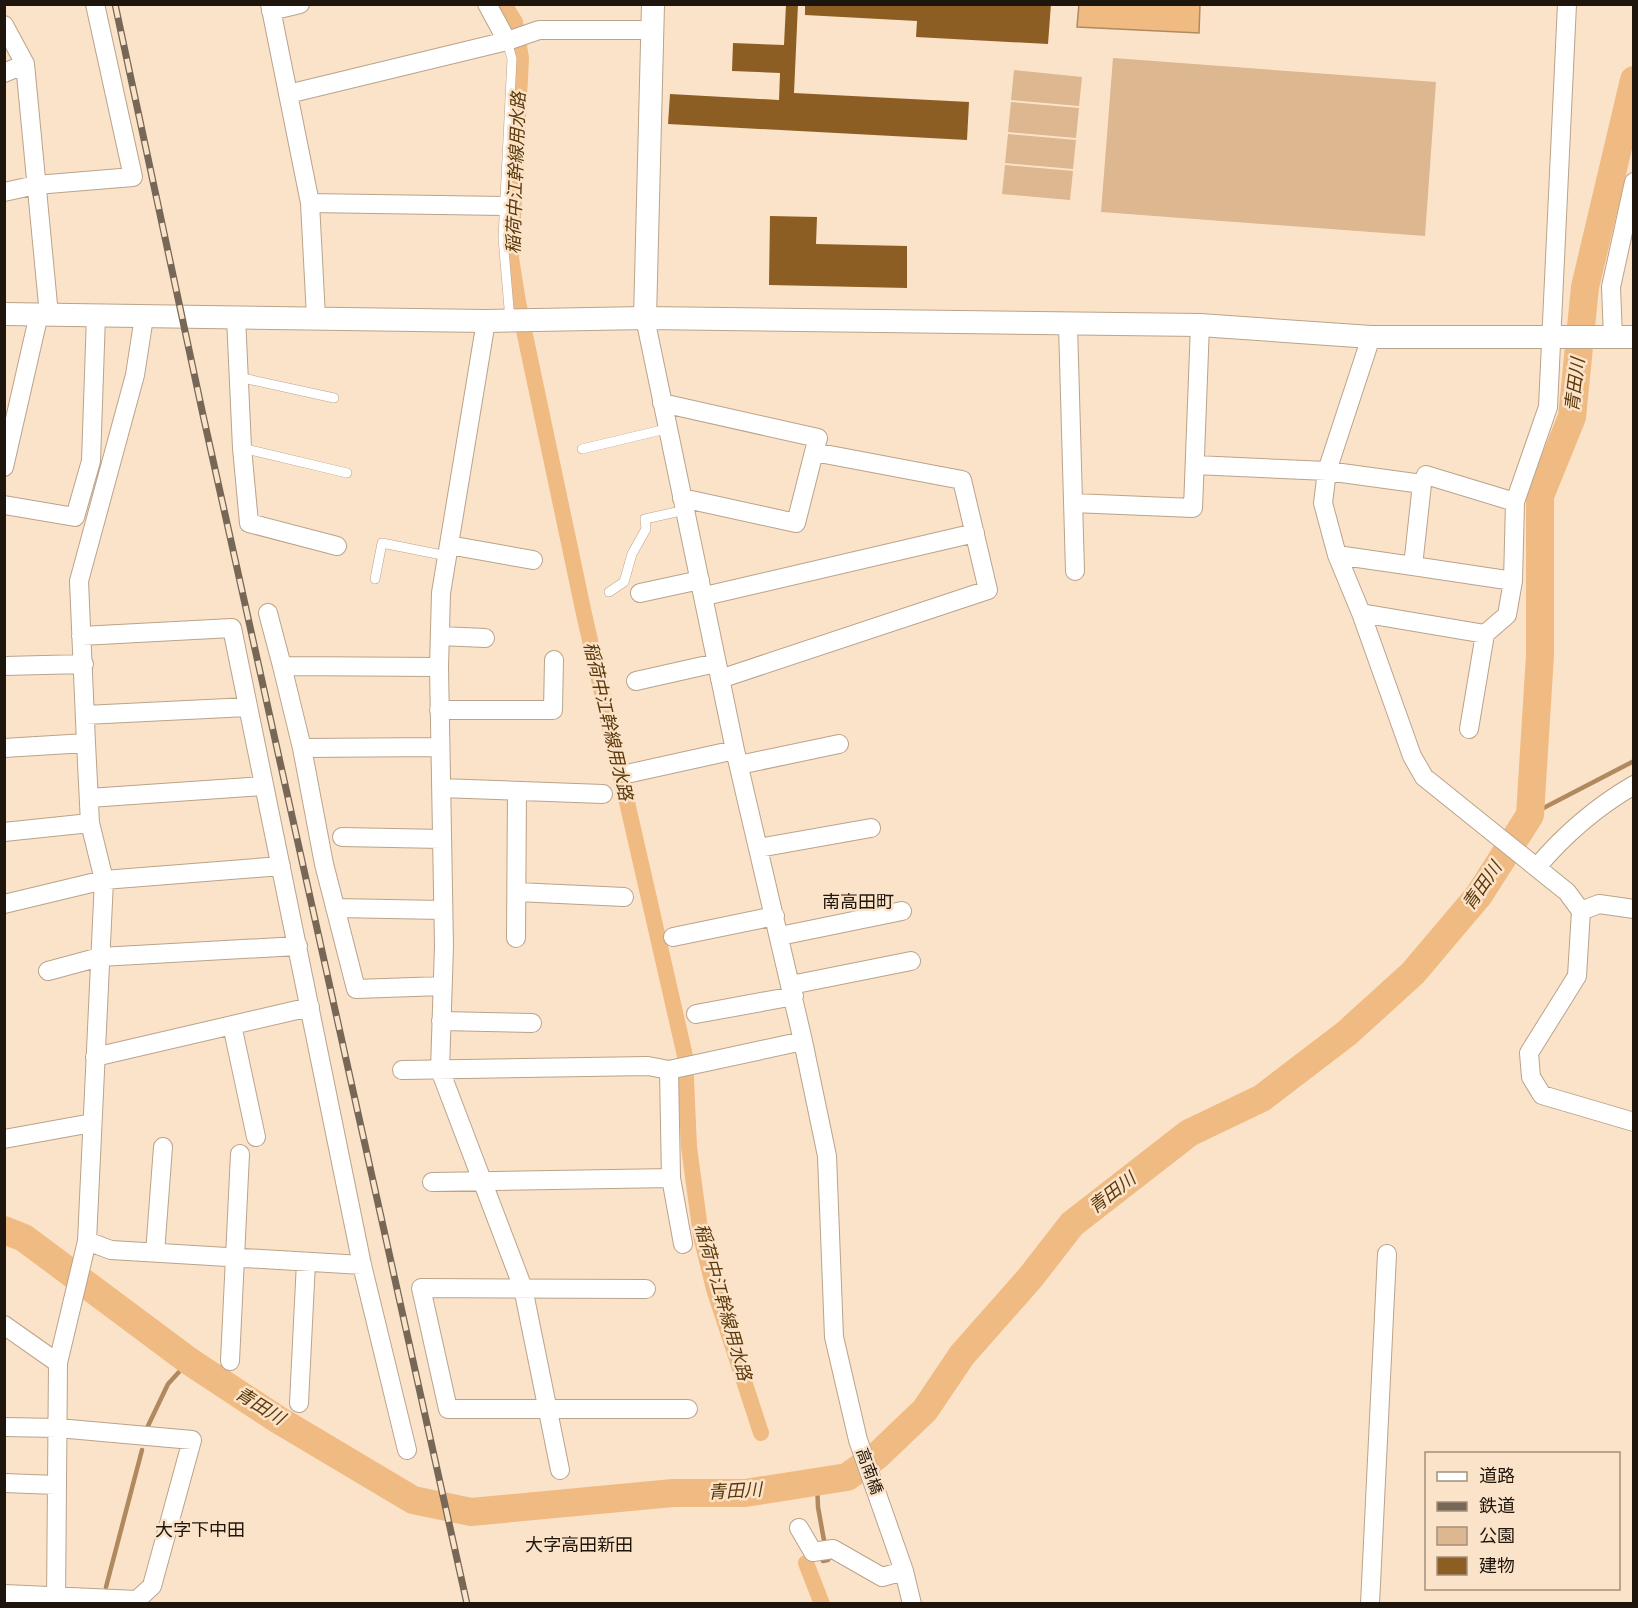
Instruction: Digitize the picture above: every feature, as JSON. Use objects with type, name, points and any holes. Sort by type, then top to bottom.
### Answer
[{"type":"street","points":[[4,192],[36,185],[133,177],[95,4]]},
{"type":"street","points":[[300,4],[270,8],[310,203],[316,317]]},
{"type":"street","points":[[487,4],[507,41]]},
{"type":"street","points":[[645,318],[653,4]]},
{"type":"street","points":[[1469,729],[1485,634],[1507,615],[1513,580],[1515,502],[1548,407],[1567,4]]},
{"type":"street","points":[[4,25],[25,64],[44,314],[4,467]]},
{"type":"street","points":[[288,94],[507,41],[540,30],[652,30]]},
{"type":"street","points":[[4,73],[25,64]]},
{"type":"street","points":[[4,314],[486,321],[645,318],[1200,325],[1371,337],[1616,337],[1611,287],[1634,182]]},
{"type":"street","points":[[310,203],[504,206]]},
{"type":"street","points":[[4,505],[75,517],[91,461],[96,316]]},
{"type":"street","points":[[56,1599],[58,1363],[87,1241],[104,880],[90,823],[79,581],[135,375],[144,317]]},
{"type":"street","points":[[236,317],[242,448],[249,523],[337,546]]},
{"type":"street","name":"高南橋","points":[[645,318],[666,429],[718,671],[780,936],[826,1156],[834,1337],[858,1440],[904,1571],[912,1604]]},
{"type":"street","points":[[486,321],[441,593],[438,667],[442,839],[440,1070],[523,1288],[560,1470]]},
{"type":"street","points":[[1068,325],[1075,571]]},
{"type":"street","points":[[1073,503],[1193,508],[1200,325]]},
{"type":"street","points":[[1371,337],[1327,471],[1323,503],[1337,555],[1361,613],[1412,756],[1424,777],[1567,892],[1581,911],[1577,975],[1529,1053],[1532,1077],[1542,1095],[1634,1122]]},
{"type":"street","points":[[662,403],[818,438],[796,523],[683,504]]},
{"type":"street","points":[[636,681],[718,671],[988,590],[962,480],[814,452]]},
{"type":"street","points":[[1195,465],[1327,471],[1422,484]]},
{"type":"street","points":[[1413,566],[1422,484],[1426,475],[1515,502]]},
{"type":"street","points":[[640,594],[702,588],[975,533]]},
{"type":"street","points":[[448,550],[533,560]]},
{"type":"street","points":[[1337,555],[1513,580]]},
{"type":"street","points":[[268,613],[302,748],[324,864],[356,989],[442,986]]},
{"type":"street","points":[[1361,613],[1485,634]]},
{"type":"street","points":[[81,636],[232,628],[262,786],[298,946],[362,1265],[407,1450]]},
{"type":"street","points":[[440,636],[486,638]]},
{"type":"street","points":[[439,710],[553,711],[554,660]]},
{"type":"street","points":[[4,666],[84,664]]},
{"type":"street","points":[[282,666],[438,667]]},
{"type":"street","points":[[85,715],[248,707]]},
{"type":"street","points":[[4,748],[86,742]]},
{"type":"street","points":[[631,773],[839,744]]},
{"type":"street","points":[[302,748],[439,747]]},
{"type":"street","points":[[1534,865],[1608,800],[1634,785]]},
{"type":"street","points":[[89,798],[262,786]]},
{"type":"street","points":[[441,788],[603,794]]},
{"type":"street","points":[[516,938],[517,791]]},
{"type":"street","points":[[4,832],[90,823]]},
{"type":"street","points":[[759,849],[871,828]]},
{"type":"street","points":[[342,837],[442,839]]},
{"type":"street","points":[[4,904],[104,880],[281,866]]},
{"type":"street","points":[[517,892],[624,897]]},
{"type":"street","points":[[1581,911],[1599,904],[1634,909]]},
{"type":"street","points":[[335,908],[442,910]]},
{"type":"street","points":[[780,936],[902,910]]},
{"type":"street","points":[[673,937],[775,916]]},
{"type":"street","points":[[48,971],[100,957],[298,946]]},
{"type":"street","points":[[696,1014],[911,961]]},
{"type":"street","points":[[95,1058],[310,1007]]},
{"type":"street","points":[[441,1021],[532,1023]]},
{"type":"street","points":[[232,1025],[256,1137]]},
{"type":"street","points":[[402,1070],[648,1066],[669,1070],[803,1041]]},
{"type":"street","points":[[669,1070],[671,1178],[683,1244]]},
{"type":"street","points":[[4,1139],[92,1123]]},
{"type":"street","points":[[155,1253],[163,1147]]},
{"type":"street","points":[[230,1361],[233,1257],[240,1154]]},
{"type":"street","points":[[432,1182],[671,1178]]},
{"type":"street","points":[[87,1241],[111,1250],[362,1265]]},
{"type":"street","points":[[1370,1604],[1387,1254]]},
{"type":"street","points":[[298,1403],[306,1262]]},
{"type":"street","points":[[646,1289],[421,1288],[448,1409],[688,1410]]},
{"type":"street","points":[[4,1325],[58,1363]]},
{"type":"street","points":[[4,1427],[58,1428],[192,1440],[152,1586],[137,1600],[56,1599],[4,1594]]},
{"type":"street","points":[[4,1483],[56,1485]]},
{"type":"street","points":[[799,1528],[813,1552],[826,1550],[882,1577],[904,1571]]},
{"type":"lane","points":[[507,41],[512,59],[503,238],[510,321]]},
{"type":"lane","points":[[238,377],[334,398]]},
{"type":"lane","points":[[582,449],[666,429]]},
{"type":"lane","points":[[242,448],[347,473]]},
{"type":"lane","points":[[609,592],[624,582],[632,554],[646,529],[645,519],[683,504]]},
{"type":"lane","points":[[375,579],[382,543],[448,550]]},
{"type":"green space","points":[[1113,58],[1436,82],[1425,236],[1101,212]]},
{"type":"green space","points":[[1014,70],[1082,77],[1079,106],[1011,100]]},
{"type":"green space","points":[[1011,102],[1079,108],[1076,138],[1008,132]]},
{"type":"green space","points":[[1008,134],[1076,140],[1073,169],[1005,163]]},
{"type":"green space","points":[[1005,165],[1073,171],[1070,200],[1002,194]]},
{"type":"shaded area","points":[[1079,4],[1200,5],[1199,33],[1077,27]]},
{"type":"building","points":[[786,4],[798,4],[794,93],[969,102],[967,140],[668,124],[670,94],[779,100],[780,73],[732,71],[733,43],[784,45]]},
{"type":"building","points":[[805,4],[1051,4],[1048,44],[916,37],[917,21],[805,15]]},
{"type":"building","points":[[770,216],[817,217],[816,244],[907,246],[907,288],[769,285]]},
{"type":"waterway","name":"稲荷中江幹線用水路","points":[[504,4],[515,22],[521,58],[511,258],[518,302],[584,614],[685,1056],[689,1147],[701,1236],[714,1289],[761,1433]]},
{"type":"waterway","name":"青田川","points":[[4,1230],[24,1238],[189,1361],[277,1419],[413,1500],[471,1512],[673,1493],[745,1493],[847,1477],[878,1455],[925,1410],[962,1355],[1030,1278],[1072,1224],[1189,1133],[1262,1098],[1347,1033],[1413,973],[1479,895],[1530,815],[1540,655],[1540,496],[1572,417],[1585,287],[1634,80]]},
{"type":"waterway","points":[[1530,815],[1634,761]]},
{"type":"waterway","points":[[146,1430],[168,1384],[189,1361]]},
{"type":"waterway","points":[[106,1587],[142,1450]]},
{"type":"waterway","points":[[817,1482],[818,1507],[825,1546]]},
{"type":"waterway","points":[[823,1561],[828,1560],[827,1554]]},
{"type":"waterway","name":"稲荷中江幹線用水路","points":[[806,1563],[811,1563]]},
{"type":"waterway","name":"稲荷中江幹線用水路","points":[[806,1563],[822,1604]]},
{"type":"railway","points":[[115,4],[203,415],[467,1604]]},
{"type":"district","name":"南高田町","points":[[858,902]]},
{"type":"district","name":"大字下中田","points":[[200,1530]]},
{"type":"district","name":"大字高田新田","points":[[579,1545]]}]
